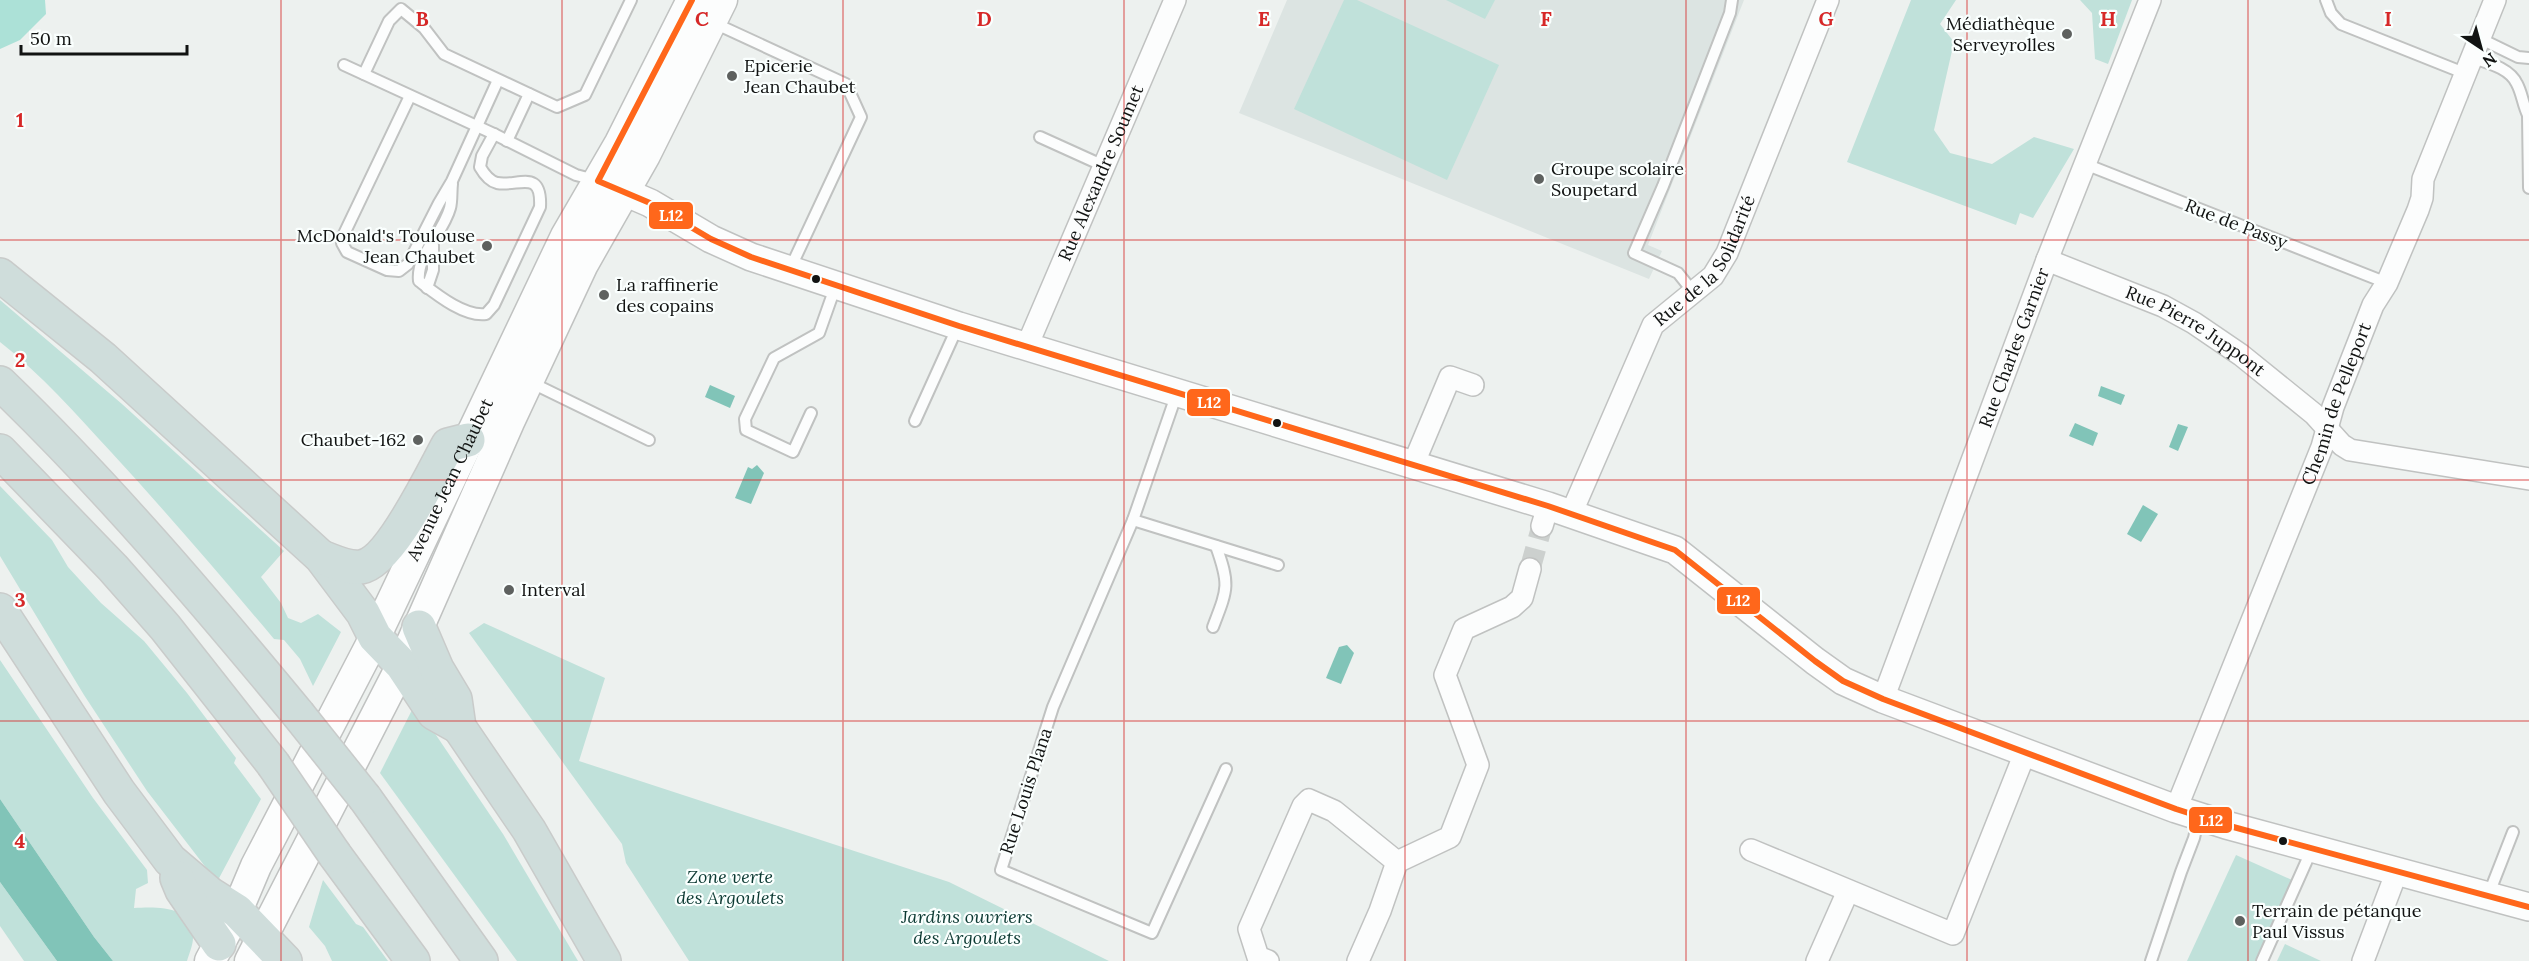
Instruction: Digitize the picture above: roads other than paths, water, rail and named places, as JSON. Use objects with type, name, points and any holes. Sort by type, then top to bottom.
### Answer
[{"type":"highway","points":[[0,275],[103,358],[321,557],[363,613],[375,637],[402,665],[434,713],[459,727]]},
{"type":"highway","points":[[0,383],[60,441],[195,590],[364,798],[481,961]]},
{"type":"highway","points":[[321,557],[346,566],[362,567],[375,559],[398,535],[448,446],[468,440]]},
{"type":"highway","points":[[0,451],[165,627],[273,764],[334,855],[413,961]]},
{"type":"highway","points":[[0,610],[119,792],[170,860],[210,894],[237,911],[256,949],[285,961]]},
{"type":"highway","points":[[418,627],[437,669],[455,699],[459,727],[529,830],[604,961]]},
{"type":"highway","points":[[170,860],[182,890],[214,952]]},
{"type":"main road","name":"Avenue Jean Chaubet","points":[[214,952],[237,911],[256,866],[375,637],[566,236],[611,186],[645,155],[709,7]]},
{"type":"main road","name":"Avenue Jean Chaubet","points":[[256,949],[402,665],[583,264],[611,186]]},
{"type":"street","name":"Rue Alexandre Soumet","points":[[1027,346],[1175,0]]},
{"type":"street","name":"Rue de la Solidarité","points":[[1554,515],[1653,325],[1713,276],[1727,253],[1828,0]]},
{"type":"street","name":"Rue Charles Garnier","points":[[1883,699],[2047,260],[2150,0]]},
{"type":"street","name":"Chemin de Pelleport","points":[[2187,812],[2322,447],[2326,428],[2373,305],[2387,283],[2422,198],[2422,179],[2495,0]]},
{"type":"street","points":[[611,186],[650,203],[723,245],[789,270],[959,326],[1413,465],[1554,515],[1675,550],[1815,661],[1843,681],[1883,699],[2187,812],[2529,907]]},
{"type":"street","name":"Rue Pierre Juppont","points":[[2047,260],[2163,306],[2194,323],[2241,355],[2314,414],[2342,446],[2361,454],[2529,479]]},
{"type":"street","points":[[1413,465],[1450,377],[1473,385]]},
{"type":"street","points":[[1358,961],[1380,911],[1397,862],[1450,837],[1478,765],[1445,675],[1464,629],[1512,607],[1522,598],[1530,569]]},
{"type":"street","points":[[1751,850],[1953,934],[2025,753]]},
{"type":"street","points":[[1268,961],[1258,957],[1249,929],[1303,806],[1309,800],[1334,811],[1397,862]]},
{"type":"street","points":[[2363,961],[2397,871]]},
{"type":"street","points":[[1817,961],[1848,891]]},
{"type":"lane","points":[[364,74],[389,21],[400,9],[424,28],[444,54],[557,107],[585,95],[631,0]]},
{"type":"lane","points":[[1694,293],[1678,273],[1634,253],[1663,186],[1730,13],[1732,0]]},
{"type":"lane","points":[[2326,0],[2331,13],[2341,24],[2473,57],[2512,75],[2528,114],[2529,188]]},
{"type":"lane","points":[[709,7],[846,84],[861,117],[789,270]]},
{"type":"lane","points":[[2473,57],[2524,57]]},
{"type":"lane","points":[[2512,75],[2524,57]]},
{"type":"lane","points":[[344,65],[494,134],[576,175],[611,186]]},
{"type":"lane","points":[[410,96],[344,234],[342,243],[346,252],[387,270],[399,271],[408,264],[452,181],[498,80]]},
{"type":"lane","points":[[507,141],[529,94]]},
{"type":"lane","points":[[452,181],[450,208],[433,245],[423,257],[417,271],[419,281],[433,294],[477,315],[486,314],[494,305],[540,207],[541,195],[533,184],[524,180],[498,183],[485,177],[480,168],[482,156],[494,134]]},
{"type":"lane","points":[[1040,137],[1104,166]]},
{"type":"lane","name":"Rue de Passy","points":[[2085,165],[2387,283]]},
{"type":"lane","points":[[811,412],[793,452],[746,430],[745,419],[774,358],[819,333],[837,284]]},
{"type":"lane","points":[[915,422],[959,326]]},
{"type":"lane","points":[[529,382],[649,440]]},
{"type":"lane","name":"Rue Louis Plana","points":[[1178,393],[1133,520],[1053,707],[1001,870],[1152,933],[1226,769]]},
{"type":"lane","points":[[1133,520],[1278,565]]},
{"type":"lane","points":[[1213,627],[1225,594],[1226,584],[1226,573],[1216,546]]},
{"type":"lane","points":[[2151,961],[2194,838],[2187,812]]},
{"type":"lane","points":[[2488,896],[2513,832]]},
{"type":"lane","points":[[2262,961],[2312,848]]},
{"type":"tunnel","points":[[1530,569],[1542,526]]},
{"type":"place","name":"Médiathèque Serveyrolles","points":[[2067,34]]},
{"type":"place","name":"Epicerie Jean Chaubet","points":[[732,76]]},
{"type":"place","name":"Groupe scolaire Soupetard","points":[[1539,179]]},
{"type":"place","name":"McDonald's Toulouse Jean Chaubet","points":[[487,246]]},
{"type":"place","name":"La raffinerie des copains","points":[[604,295]]},
{"type":"place","name":"Chaubet-162","points":[[418,440]]},
{"type":"place","name":"Interval","points":[[509,590]]},
{"type":"place","name":"Terrain de pétanque Paul Vissus","points":[[2240,921]]},
{"type":"park label","name":"Zone verte des Argoulets","points":[[730,887]]},
{"type":"park label","name":"Jardins ouvriers des Argoulets","points":[[967,927]]}]
